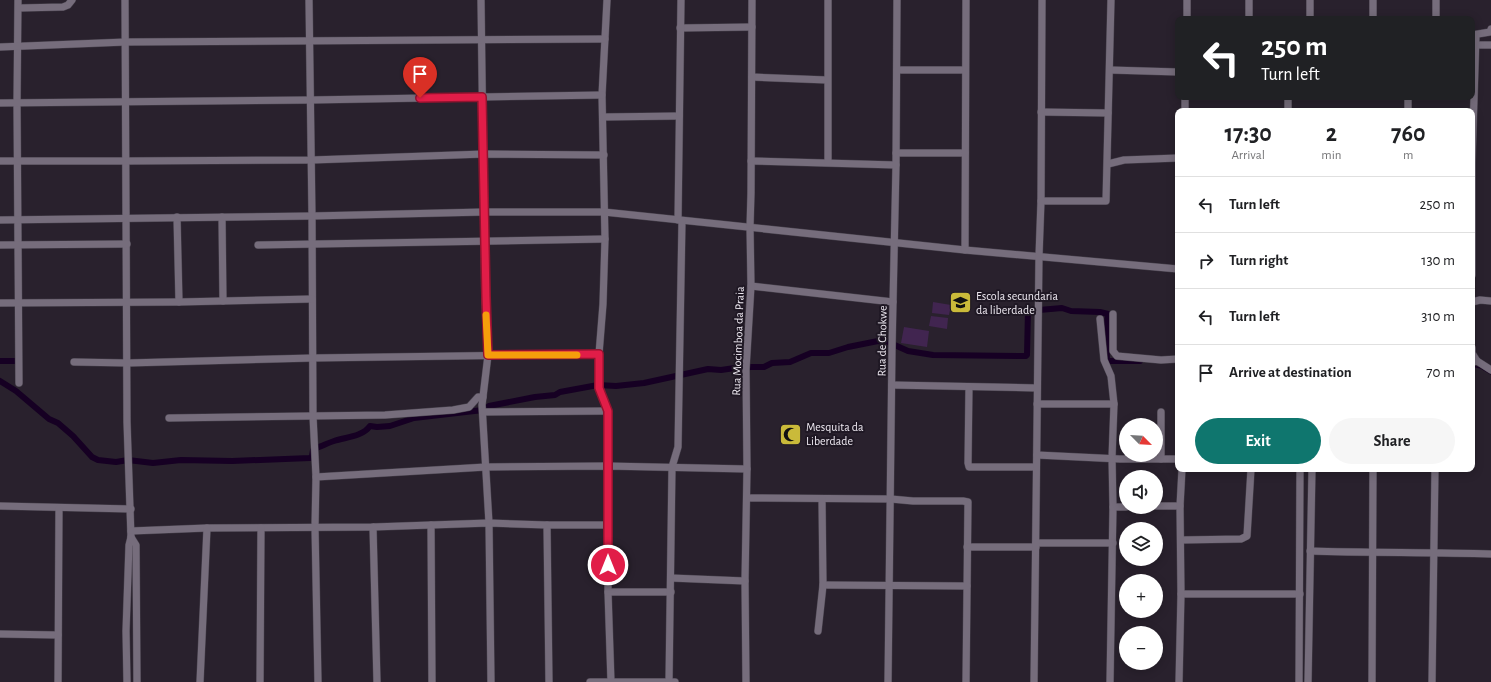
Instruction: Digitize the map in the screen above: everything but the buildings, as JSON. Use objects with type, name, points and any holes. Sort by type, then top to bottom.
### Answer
[{"type":"street","points":[[19,383],[19,219],[17,161],[18,4],[63,7],[68,6],[72,0]]},
{"type":"street","points":[[125,0],[128,363],[127,422],[131,509],[126,631],[127,682]]},
{"type":"street","points":[[309,0],[312,160],[312,416],[316,477],[315,527],[318,682]]},
{"type":"street","points":[[481,0],[483,40],[482,97],[488,355],[483,397],[483,412],[489,523],[491,682]]},
{"type":"street","points":[[607,0],[602,95],[605,239],[603,304],[599,354],[599,384],[608,411],[608,592],[611,682]]},
{"type":"street","points":[[669,682],[672,467],[678,447],[680,411],[680,28],[682,0]]},
{"type":"street","name":"Rua Mocimboa da Praia","points":[[746,682],[746,367],[751,286],[750,227],[752,0]]},
{"type":"street","points":[[828,0],[828,162]]},
{"type":"street","name":"Rua de Chokwe","points":[[888,682],[897,0]]},
{"type":"street","points":[[964,250],[966,0]]},
{"type":"street","points":[[1034,682],[1037,388],[1041,201],[1042,0]]},
{"type":"street","points":[[1041,201],[1106,201],[1111,0]]},
{"type":"street","points":[[1187,0],[1187,16]]},
{"type":"street","points":[[1249,0],[1249,16]]},
{"type":"street","points":[[1310,0],[1310,16]]},
{"type":"street","points":[[1373,0],[1373,16]]},
{"type":"street","points":[[1436,0],[1436,16]]},
{"type":"street","points":[[680,28],[752,27]]},
{"type":"street","points":[[1475,35],[1490,32],[1491,29]]},
{"type":"street","points":[[0,47],[126,42],[605,39]]},
{"type":"street","points":[[1475,45],[1491,45]]},
{"type":"street","points":[[897,70],[965,70]]},
{"type":"street","points":[[1110,70],[1175,72]]},
{"type":"street","points":[[752,77],[827,80]]},
{"type":"street","points":[[0,103],[602,95]]},
{"type":"street","points":[[1042,112],[1108,113]]},
{"type":"street","points":[[602,117],[680,116]]},
{"type":"street","points":[[896,153],[965,153]]},
{"type":"street","points":[[0,161],[126,162],[312,160],[484,154],[604,155]]},
{"type":"street","points":[[1108,164],[1124,160],[1175,158]]},
{"type":"street","points":[[751,161],[896,165]]},
{"type":"street","points":[[0,220],[484,212],[604,212],[894,241],[964,250],[1175,269]]},
{"type":"street","points":[[177,217],[178,302]]},
{"type":"street","points":[[222,217],[223,301]]},
{"type":"street","points":[[258,245],[605,239]]},
{"type":"street","points":[[0,245],[127,244]]},
{"type":"street","points":[[751,286],[894,302]]},
{"type":"street","points":[[1475,296],[1480,300]]},
{"type":"street","points":[[0,303],[178,302],[312,299]]},
{"type":"street","points":[[1475,301],[1491,301]]},
{"type":"street","points":[[1114,314],[1112,351],[1114,354],[1117,356],[1161,360],[1175,359]]},
{"type":"street","points":[[1100,319],[1104,360],[1112,376],[1114,404],[1112,458],[1113,543],[1110,682]]},
{"type":"street","points":[[74,362],[128,363],[313,358],[599,354]]},
{"type":"street","points":[[1475,362],[1491,370]]},
{"type":"street","points":[[892,385],[1037,388]]},
{"type":"street","points":[[969,387],[969,466],[974,468],[1036,467]]},
{"type":"street","points":[[169,418],[385,416],[470,407],[478,398],[483,397]]},
{"type":"street","points":[[1037,404],[1114,404]]},
{"type":"street","points":[[483,412],[608,411]]},
{"type":"street","points":[[1161,412],[1161,418]]},
{"type":"street","points":[[1037,455],[1119,458]]},
{"type":"street","points":[[1163,459],[1175,459]]},
{"type":"street","points":[[316,477],[486,467],[608,466],[747,470]]},
{"type":"street","points":[[1179,682],[1181,594],[1180,506],[1182,472]]},
{"type":"street","points":[[1181,540],[1241,539],[1247,536],[1249,531],[1251,472]]},
{"type":"street","points":[[1299,682],[1300,472]]},
{"type":"street","points":[[1308,682],[1312,472]]},
{"type":"street","points":[[1372,682],[1373,472]]},
{"type":"street","points":[[1432,682],[1435,472]]},
{"type":"street","points":[[746,498],[891,499],[968,502],[966,682]]},
{"type":"street","points":[[818,632],[823,585],[822,499]]},
{"type":"street","points":[[0,506],[59,509],[131,509]]},
{"type":"street","points":[[1163,506],[1180,506]]},
{"type":"street","points":[[1113,507],[1119,507]]},
{"type":"street","points":[[58,682],[59,509]]},
{"type":"street","points":[[131,534],[208,528],[373,527],[489,523],[608,525]]},
{"type":"street","points":[[430,525],[432,682]]},
{"type":"street","points":[[547,525],[549,682]]},
{"type":"street","points":[[373,527],[377,682]]},
{"type":"street","points":[[200,682],[208,528]]},
{"type":"street","points":[[260,682],[262,528]]},
{"type":"street","points":[[131,534],[136,545],[137,682]]},
{"type":"street","points":[[967,547],[1113,543]]},
{"type":"street","points":[[1310,551],[1491,554]]},
{"type":"street","points":[[671,578],[745,580]]},
{"type":"street","points":[[823,585],[967,586]]},
{"type":"street","points":[[608,592],[671,592]]},
{"type":"street","points":[[1181,594],[1300,594]]},
{"type":"street","points":[[126,631],[136,631]]},
{"type":"street","points":[[0,634],[58,635]]},
{"type":"street","points":[[590,682],[675,682]]},
{"type":"shaded area","points":[[933,302],[951,305],[949,315],[932,313]]},
{"type":"shaded area","points":[[931,316],[948,318],[947,329],[929,326]]},
{"type":"shaded area","points":[[904,327],[929,331],[927,347],[901,343]]},
{"type":"waterway","points":[[1039,310],[1062,308],[1071,311],[1100,312],[1108,314],[1106,329],[1107,361],[1140,361]]},
{"type":"waterway","points":[[316,448],[334,441],[358,435],[367,430],[370,426],[390,426],[414,418],[483,410],[489,406],[535,397],[555,395],[560,392],[598,385],[616,386],[644,383],[708,369],[721,370],[742,367],[764,367],[772,363],[790,362],[811,353],[829,353],[848,347],[878,341],[888,342],[908,351],[933,355],[1026,356],[1028,310]]},
{"type":"waterway","points":[[0,361],[15,361]]},
{"type":"waterway","points":[[1475,367],[1481,368],[1491,374]]},
{"type":"waterway","points":[[0,381],[16,391],[49,419],[58,423],[73,436],[92,457],[98,460],[116,462],[128,460],[153,463],[181,460],[232,461],[310,458],[313,450]]},
{"type":"slow traffic","points":[[486,315],[488,355],[577,355]]},
{"type":"place","name":"Escola secundaria da liberdade","points":[[961,303]]},
{"type":"place","name":"Mesquita da Liberdade","points":[[791,434]]},
{"type":"route","points":[[420,98],[482,97],[488,355],[599,354],[599,388],[608,411],[608,565]]}]
